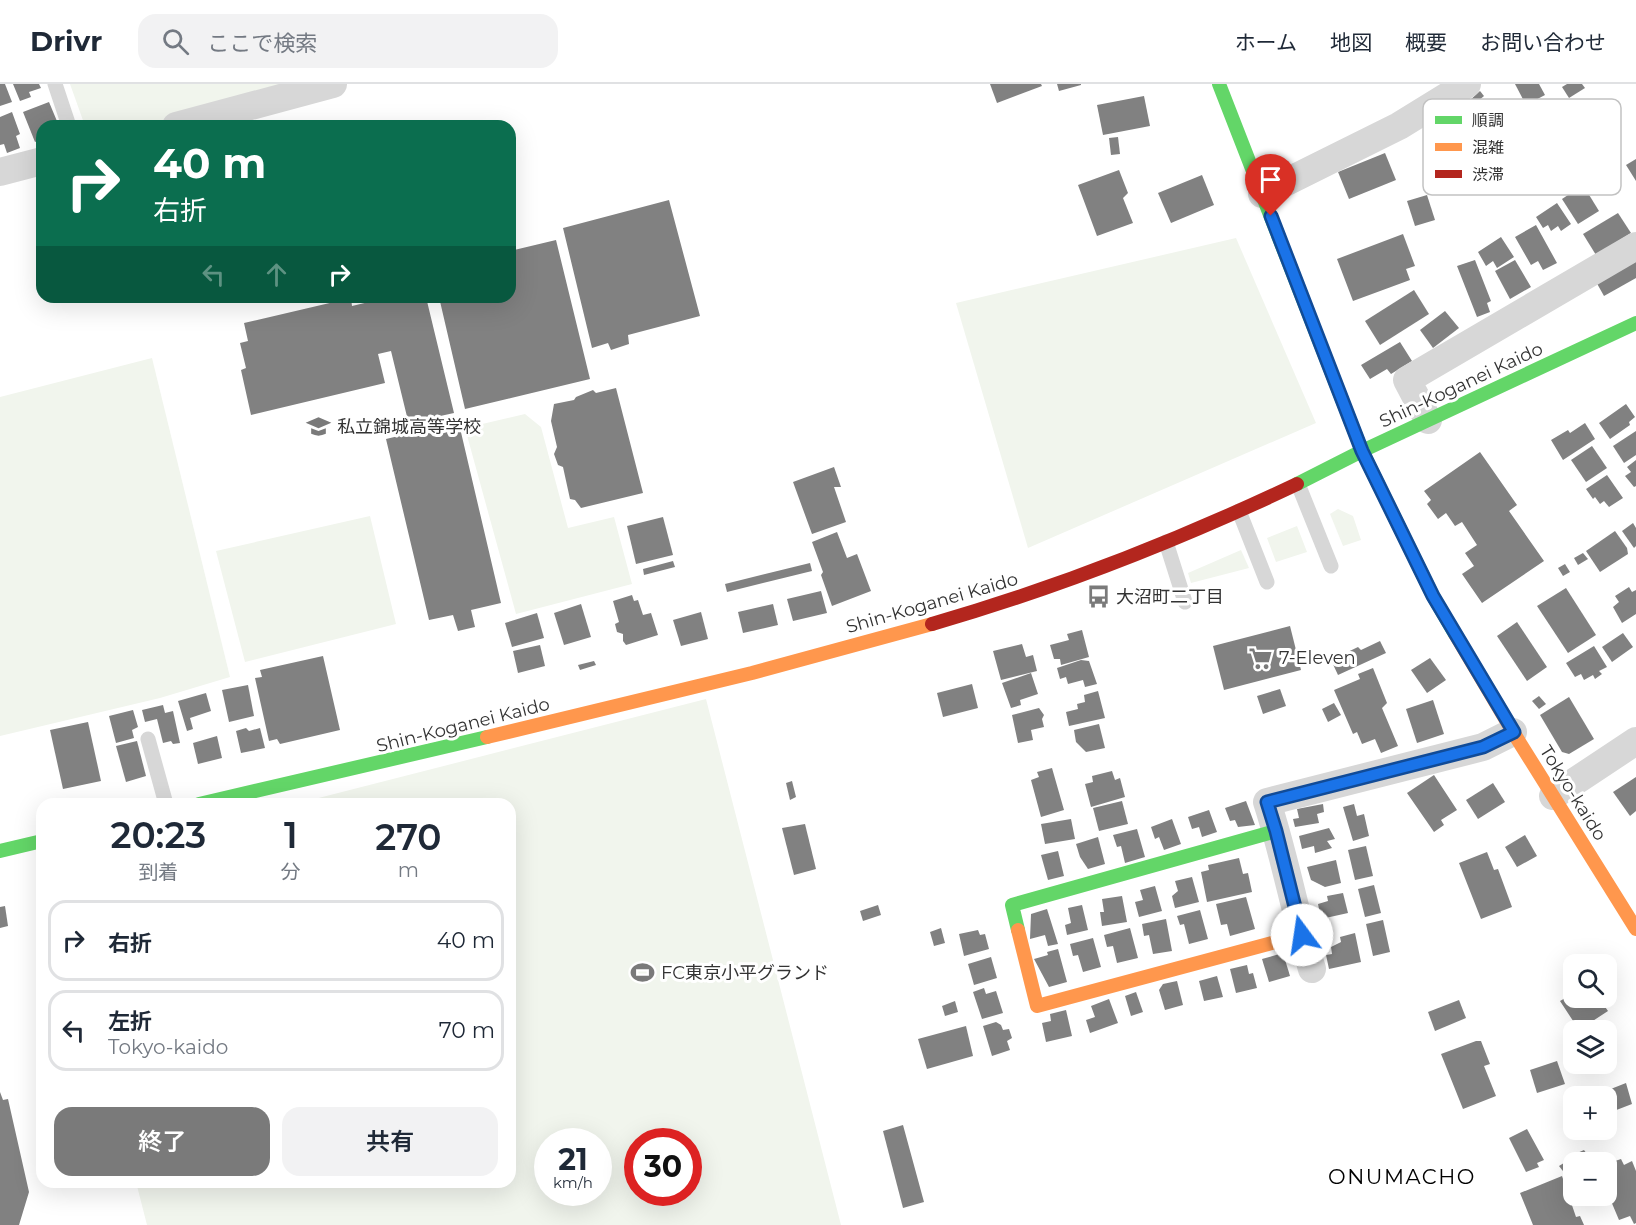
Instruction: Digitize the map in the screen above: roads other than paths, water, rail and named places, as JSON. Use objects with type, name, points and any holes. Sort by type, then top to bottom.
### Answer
[{"type":"main road","name":"Tokyo-kaido","points":[[1219,84],[1362,451],[1433,596],[1636,929]]},
{"type":"main road","name":"Shin-Koganei Kaido","points":[[226,798],[720,681],[948,620],[1033,593],[1118,562],[1239,511],[1636,323]]},
{"type":"main road","points":[[1276,831],[1012,905],[1037,1006],[1302,935]]},
{"type":"main road","points":[[0,851],[36,842]]},
{"type":"street","points":[[198,120],[333,84]]},
{"type":"street","points":[[1443,99],[1467,84]]},
{"type":"street","points":[[1262,194],[1399,126],[1423,111]]},
{"type":"street","points":[[0,172],[36,163]]},
{"type":"street","points":[[1428,420],[1407,380],[1636,246]]},
{"type":"street","points":[[1312,969],[1267,802],[1483,747],[1514,732]]},
{"type":"street","points":[[1553,796],[1636,741]]},
{"type":"lane","points":[[55,84],[67,120]]},
{"type":"lane","points":[[1298,484],[1331,566]]},
{"type":"lane","points":[[1239,511],[1267,582]]},
{"type":"lane","points":[[1166,542],[1185,602]]},
{"type":"lane","points":[[148,739],[164,798]]},
{"type":"place","name":"私立錦城高等学校","points":[[319,427]]},
{"type":"place","name":"大沼町二丁目","points":[[1098,597]]},
{"type":"place","name":"7-Eleven","points":[[1261,658]]},
{"type":"place","name":"FC東京小平グランド","points":[[643,973]]},
{"type":"district","name":"ONUMACHO","points":[[1402,1177]]}]
